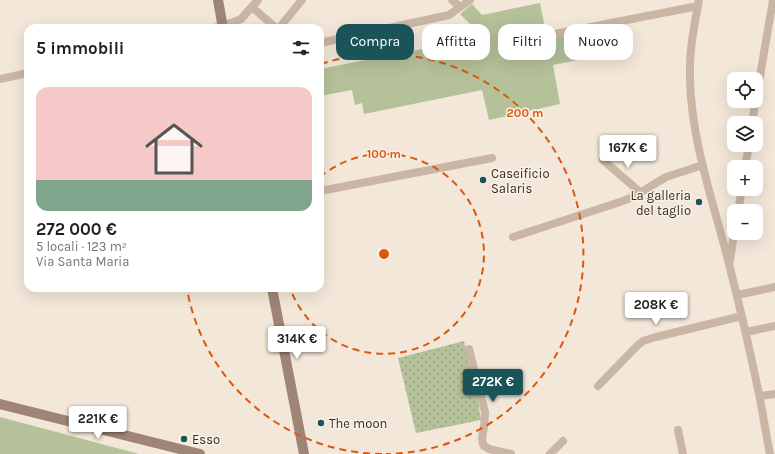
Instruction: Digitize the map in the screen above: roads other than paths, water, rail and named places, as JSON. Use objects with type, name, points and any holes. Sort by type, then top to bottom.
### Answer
[{"type":"main road","points":[[218,0],[219,24]]},
{"type":"main road","points":[[273,292],[304,454]]},
{"type":"main road","points":[[0,404],[178,451],[200,454]]},
{"type":"main road","points":[[297,454],[300,435]]},
{"type":"street","points":[[228,24],[242,18],[258,0]]},
{"type":"street","points":[[282,24],[302,0]]},
{"type":"street","points":[[452,0],[460,7]]},
{"type":"street","points":[[324,42],[449,15],[470,0]]},
{"type":"street","points":[[753,116],[772,0]]},
{"type":"street","points":[[556,34],[698,3],[690,56],[690,81],[693,114],[703,165],[746,332],[771,449]]},
{"type":"street","points":[[252,7],[271,24]]},
{"type":"street","points":[[0,79],[24,74]]},
{"type":"street","points":[[324,190],[492,158]]},
{"type":"street","points":[[603,160],[641,193]]},
{"type":"street","points":[[514,237],[620,202],[641,193],[669,176],[703,165]]},
{"type":"street","points":[[729,264],[733,240]]},
{"type":"street","points":[[737,295],[775,287]]},
{"type":"street","points":[[598,386],[643,341],[742,316]]},
{"type":"street","points":[[746,332],[775,326]]},
{"type":"street","points":[[469,349],[484,412],[485,424],[482,438],[483,444],[489,449],[510,454]]},
{"type":"street","points":[[760,396],[775,394]]},
{"type":"street","points":[[678,430],[683,454]]},
{"type":"street","points":[[550,454],[563,441]]},
{"type":"place","name":"Caseificio Salaris","points":[[483,180]]},
{"type":"place","name":"La galleria del taglio","points":[[699,202]]},
{"type":"place","name":"The moon","points":[[321,423]]},
{"type":"place","name":"Esso","points":[[184,439]]}]
